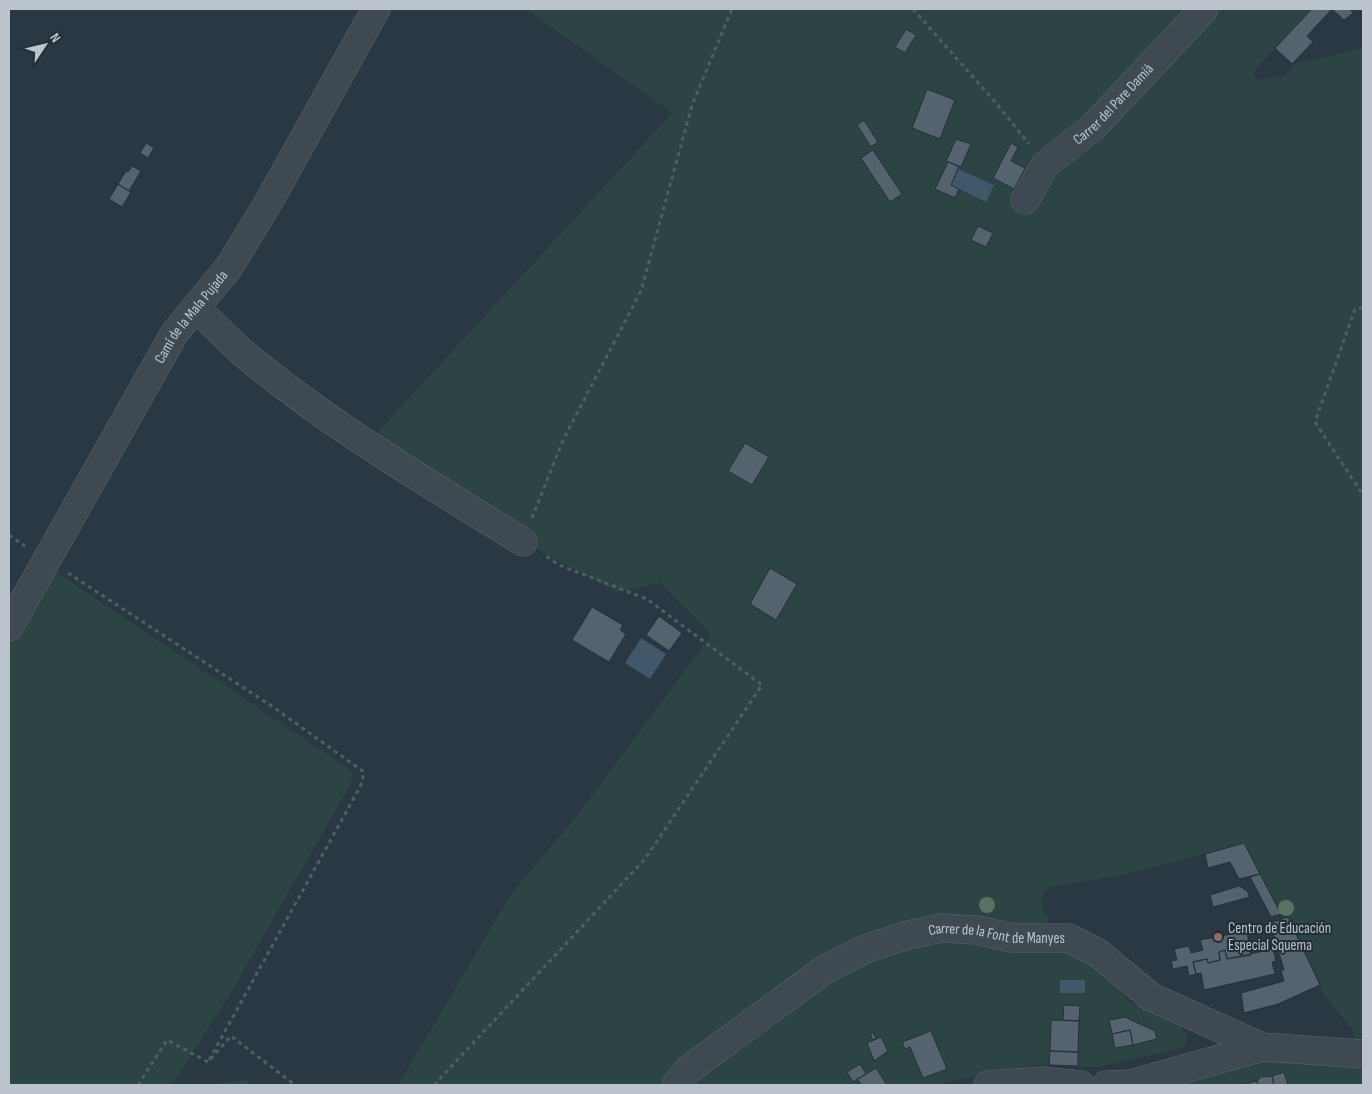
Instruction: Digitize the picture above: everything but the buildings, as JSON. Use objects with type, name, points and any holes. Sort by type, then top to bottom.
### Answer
[{"type":"street","name":"Camí de la Mala Pujada","points":[[9,627],[174,334],[197,309],[229,267],[268,203],[376,9]]},
{"type":"street","name":"Carrer del Pare Damià","points":[[1025,200],[1045,165],[1093,127],[1204,9]]},
{"type":"street","points":[[197,309],[243,353],[323,414],[523,542]]},
{"type":"street","name":"Carrer de la Font de Manyes","points":[[676,1085],[688,1070],[824,970],[865,949],[908,935],[941,928],[977,930],[1012,938],[1069,938],[1098,953],[1151,997],[1262,1047],[1363,1054]]},
{"type":"street","points":[[1106,1085],[1131,1084],[1262,1047]]},
{"type":"street","points":[[988,1085],[1042,1081],[1081,1085]]},
{"type":"path","points":[[434,1085],[645,859],[762,685],[647,599],[559,565],[523,542],[564,440],[641,291],[692,105],[732,9]]},
{"type":"path","points":[[913,9],[996,103],[1045,165]]},
{"type":"path","points":[[1363,308],[1355,309],[1315,422],[1363,495]]},
{"type":"path","points":[[47,560],[273,707],[364,772],[360,785],[245,991],[208,1062]]},
{"type":"path","points":[[208,1062],[231,1036],[295,1085]]},
{"type":"path","points":[[138,1085],[167,1040],[208,1062]]},
{"type":"green space","points":[[526,9],[1312,9],[1253,72],[1257,80],[1285,75],[1295,64],[1363,48],[1363,1085],[1181,1085],[1259,1062],[1286,1059],[1353,1065],[1353,1030],[1325,996],[1285,912],[1281,914],[1244,843],[1128,874],[1050,887],[1042,898],[1043,910],[1049,918],[1034,949],[1072,952],[1099,968],[1130,1002],[1182,1028],[1188,1038],[1185,1045],[1180,1048],[1099,1067],[1037,1065],[952,1081],[941,1085],[398,1085],[512,893],[580,812],[711,635],[661,583],[617,592],[523,542],[374,436],[672,113]]},
{"type":"green space","points":[[53,570],[349,769],[353,775],[350,785],[229,996],[172,1085],[9,1085],[9,646]]},
{"type":"green space","points":[[246,1080],[254,1085],[209,1085]]},
{"type":"water","points":[[958,169],[994,185],[986,202],[951,185]]},
{"type":"water","points":[[641,638],[666,654],[650,679],[625,663]]},
{"type":"water","points":[[1060,980],[1085,980],[1085,993],[1060,993]]},
{"type":"place","name":"Centro de Educación Especial Squema","points":[[1218,937]]}]
